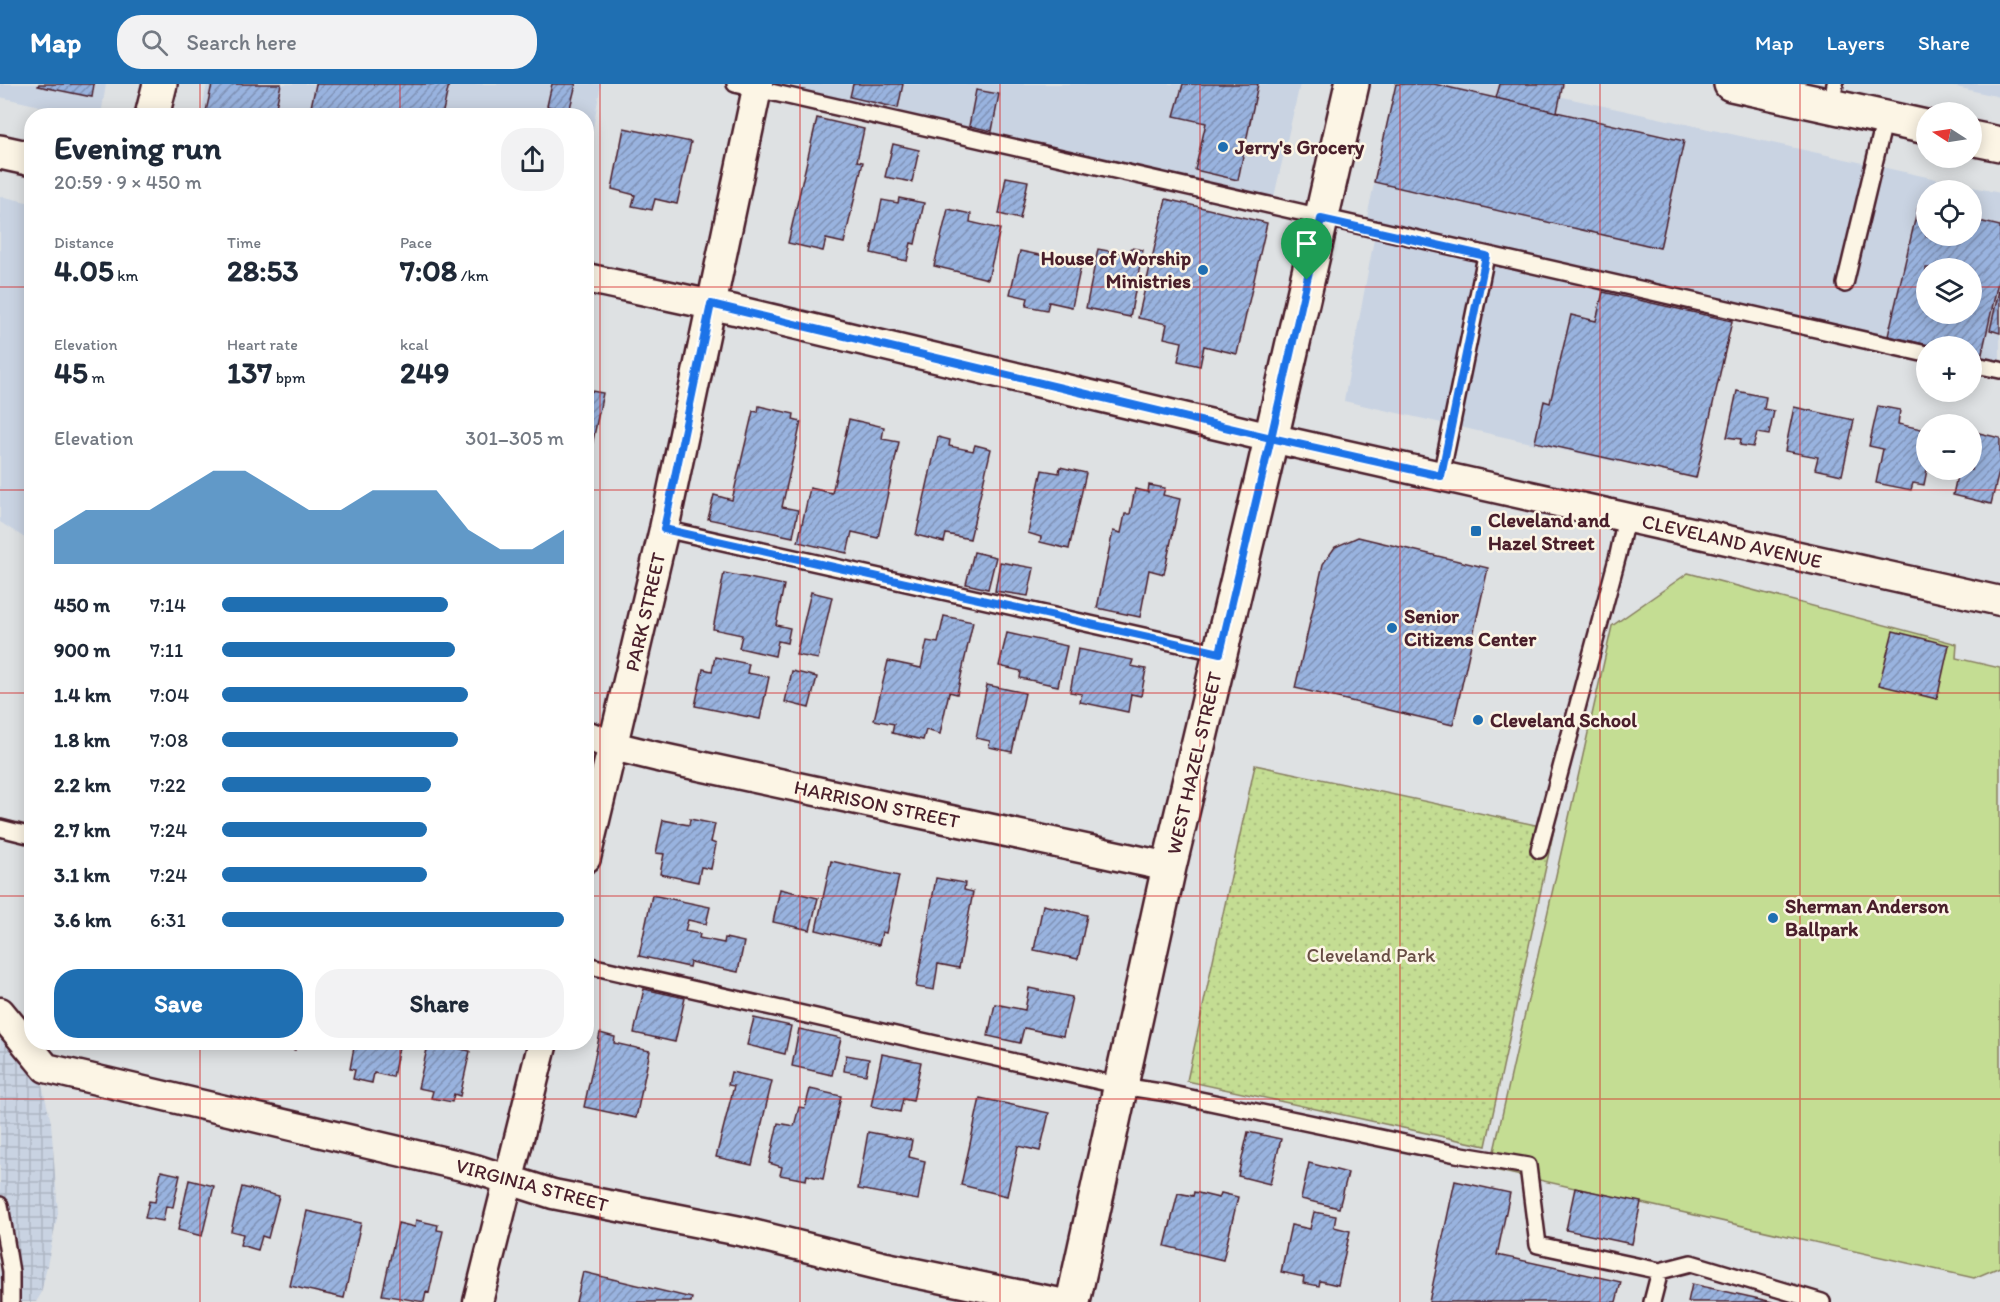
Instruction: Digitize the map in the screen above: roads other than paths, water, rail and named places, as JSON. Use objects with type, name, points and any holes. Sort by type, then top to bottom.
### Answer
[{"type":"street","points":[[155,108],[160,84]]},
{"type":"street","name":"WEST HAZEL STREET","points":[[1073,1302],[1169,867],[1352,84]]},
{"type":"street","points":[[1731,84],[1833,95],[1885,118],[1916,126]]},
{"type":"street","name":"PARK STREET","points":[[594,825],[664,529],[711,304],[750,86]]},
{"type":"street","points":[[1982,140],[2000,144]]},
{"type":"street","points":[[0,152],[24,157]]},
{"type":"street","name":"CLEVELAND AVENUE","points":[[594,280],[711,304],[1271,438],[2000,601]]},
{"type":"street","name":"HARRISON STREET","points":[[594,738],[613,746],[1169,867]]},
{"type":"street","name":"VIRGINIA STREET","points":[[0,1012],[24,1041]]},
{"type":"street","name":"VIRGINIA STREET","points":[[31,1050],[46,1068],[475,1169],[553,1194],[740,1231],[886,1266],[1055,1302]]},
{"type":"street","points":[[478,1302],[541,1050]]},
{"type":"lane","points":[[750,86],[1321,219],[1916,352]]},
{"type":"lane","points":[[1845,284],[1885,118]]},
{"type":"lane","points":[[1441,476],[1486,256]]},
{"type":"lane","points":[[1982,366],[2000,370]]},
{"type":"lane","points":[[1539,850],[1618,555],[1626,517]]},
{"type":"lane","points":[[664,529],[1220,653]]},
{"type":"lane","points":[[0,828],[24,834]]},
{"type":"lane","points":[[594,967],[1121,1086],[1167,1093],[1456,1154],[1528,1166],[1538,1245],[1660,1271],[1692,1263],[1822,1302]]},
{"type":"lane","points":[[0,1205],[11,1272],[11,1302]]},
{"type":"lane","points":[[1653,1302],[1660,1271]]},
{"type":"place","name":"Jerry's Grocery","points":[[1223,147]]},
{"type":"place","name":"House of Worship Ministries","points":[[1203,270]]},
{"type":"place","name":"Cleveland and Hazel Street","points":[[1476,531]]},
{"type":"place","name":"Senior Citizens Center","points":[[1392,628]]},
{"type":"place","name":"Cleveland School","points":[[1478,720]]},
{"type":"place","name":"Sherman Anderson Ballpark","points":[[1773,918]]},
{"type":"park label","name":"Cleveland Park","points":[[1371,955]]}]
